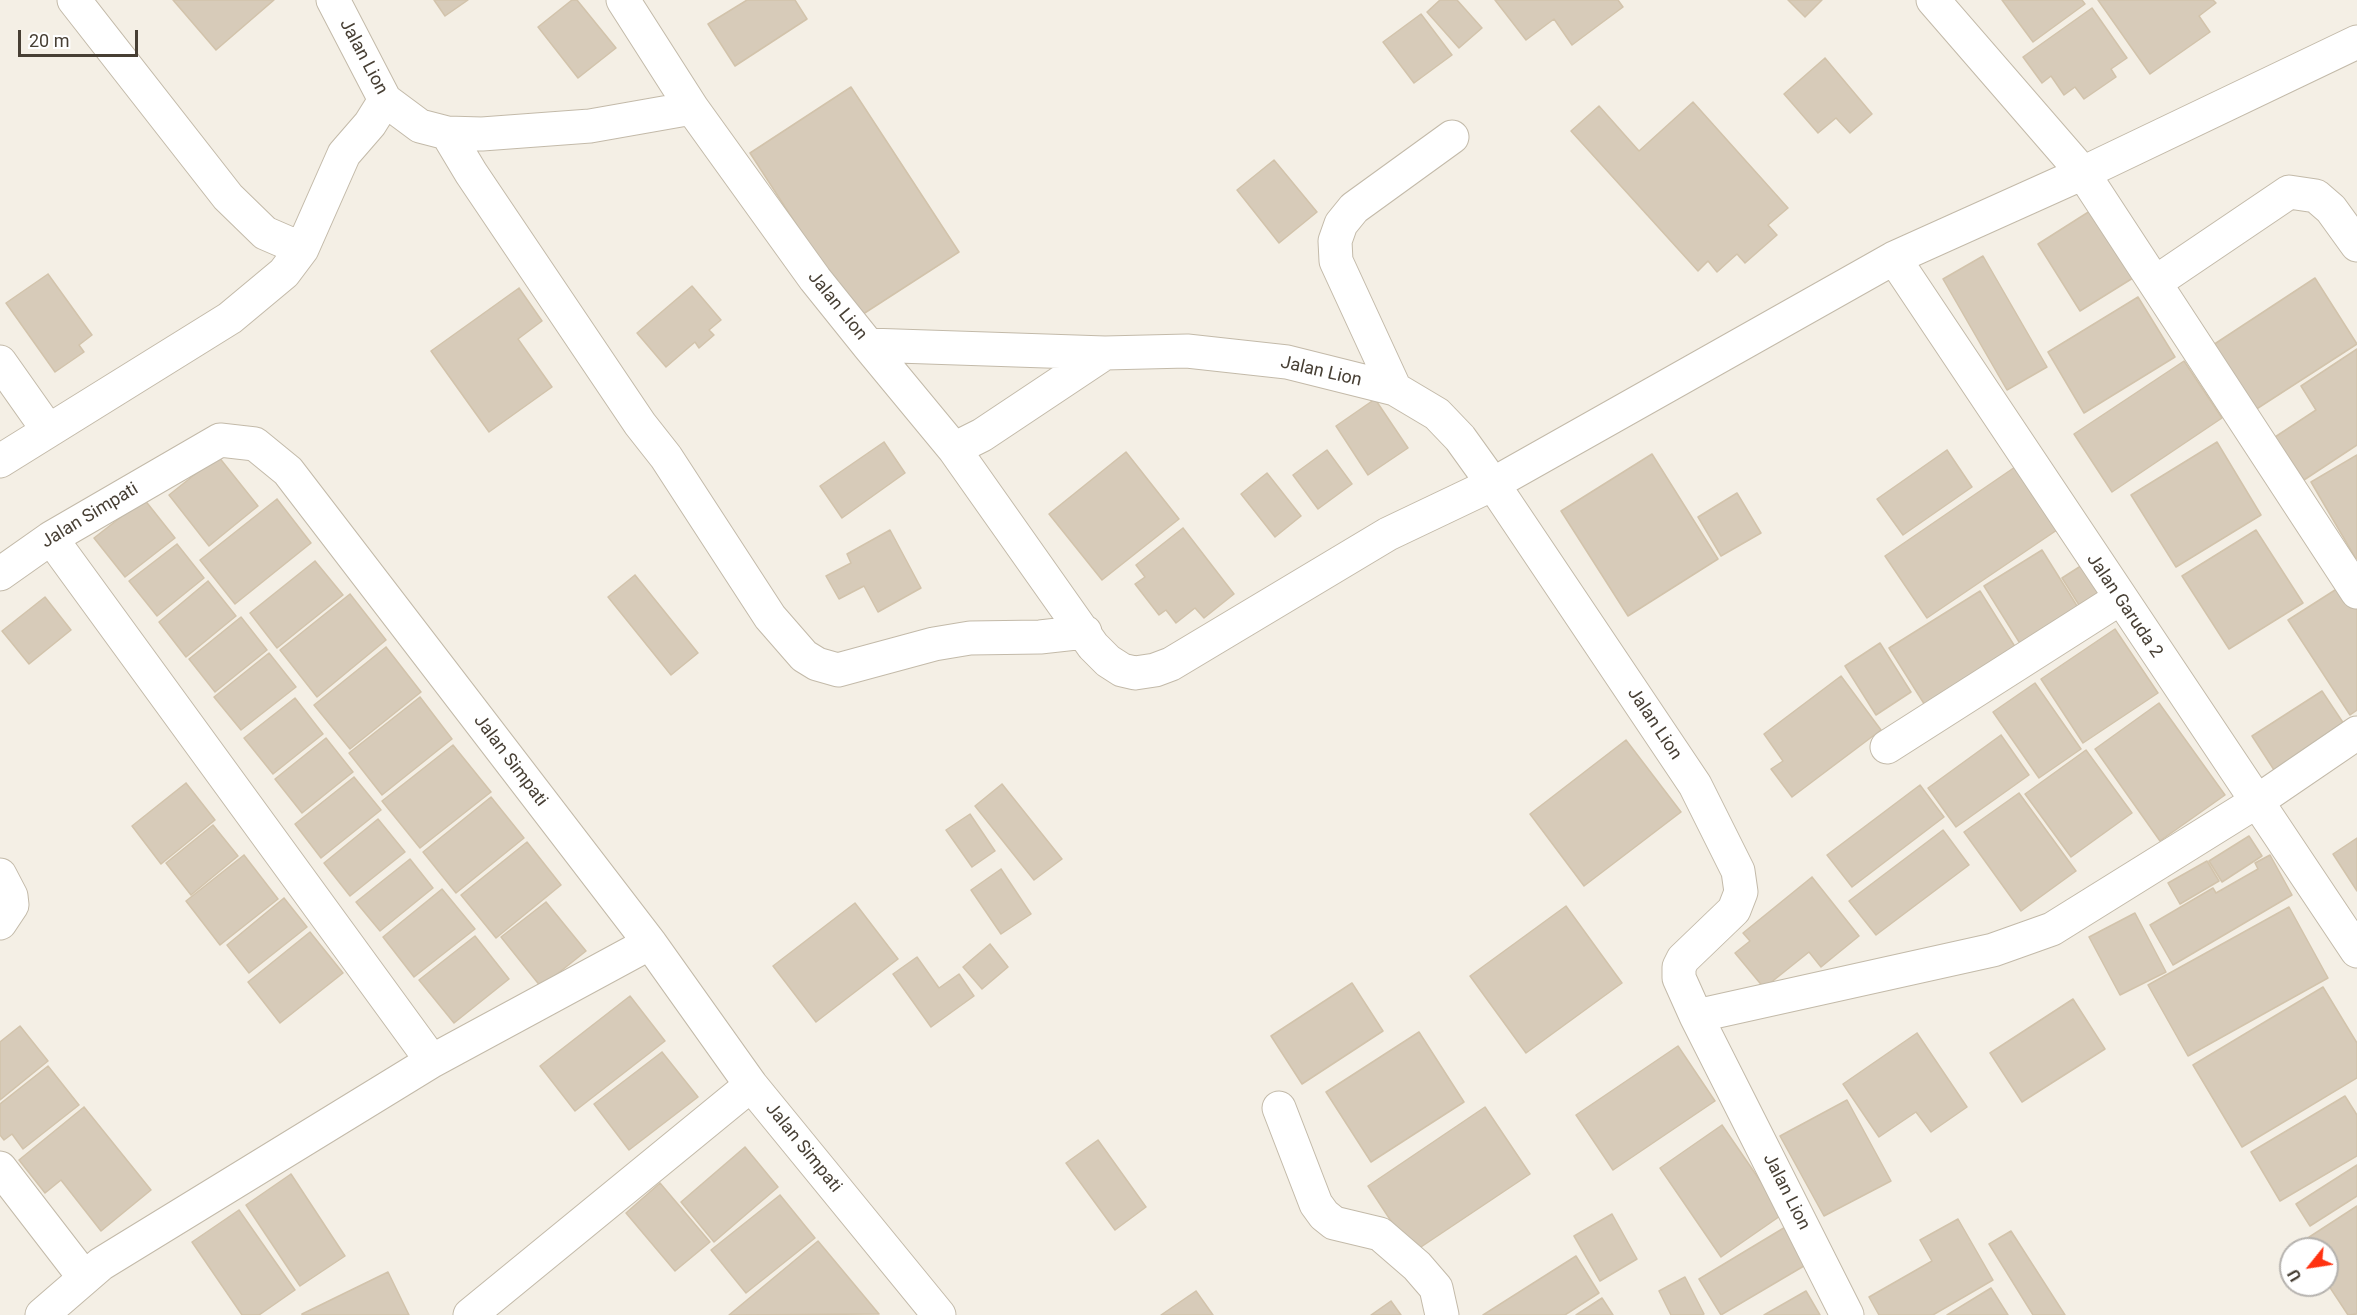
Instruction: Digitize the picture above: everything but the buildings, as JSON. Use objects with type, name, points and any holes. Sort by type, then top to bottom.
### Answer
[{"type":"street","points":[[74,0],[228,197],[265,233],[302,249]]},
{"type":"street","name":"Jalan Lion","points":[[333,0],[385,100],[420,126],[447,134],[482,134],[590,126],[692,108],[794,251],[868,345],[1105,353],[1187,351],[1287,362],[1395,389],[1437,414],[1460,438],[1493,484],[1695,785],[1738,871],[1741,892],[1734,910],[1694,947],[1679,967],[1679,978],[1847,1315]]},
{"type":"street","points":[[623,0],[692,108]]},
{"type":"street","points":[[1933,0],[2083,173],[2357,592]]},
{"type":"street","points":[[868,345],[954,449],[1107,661],[1122,670],[1135,673],[1155,670],[1171,664],[1388,534],[1493,484],[1894,258],[2083,173],[2357,42]]},
{"type":"street","points":[[0,461],[230,318],[284,273],[302,249],[344,154],[370,124],[385,100]]},
{"type":"street","points":[[447,134],[607,375],[666,457],[770,617],[804,656],[817,664],[838,670],[961,640],[999,636],[1040,638],[1085,633]]},
{"type":"street","points":[[1395,389],[1336,261],[1335,241],[1341,224],[1354,208],[1452,137]]},
{"type":"street","points":[[2156,282],[2289,192],[2316,196],[2331,209],[2357,245]]},
{"type":"street","name":"Jalan Garuda 2","points":[[1894,258],[2119,599],[2357,951]]},
{"type":"street","points":[[954,449],[982,435],[1105,353]]},
{"type":"street","points":[[0,362],[48,430]]},
{"type":"street","name":"Jalan Simpati","points":[[0,574],[51,538],[220,440],[255,444],[288,471],[650,943],[752,1084],[925,1310]]},
{"type":"street","points":[[51,538],[432,1061]]},
{"type":"street","points":[[1887,747],[2119,599]]},
{"type":"street","points":[[1696,1016],[1993,950],[2052,928],[2256,802],[2357,734]]},
{"type":"street","points":[[0,875],[11,896],[12,905],[0,923]]},
{"type":"street","points":[[42,1315],[101,1264],[432,1061],[650,943]]},
{"type":"street","points":[[470,1315],[752,1084]]},
{"type":"street","points":[[1279,1108],[1316,1204],[1324,1215],[1334,1223],[1380,1234],[1417,1266],[1436,1288],[1442,1315]]},
{"type":"street","points":[[0,1168],[84,1277]]}]
